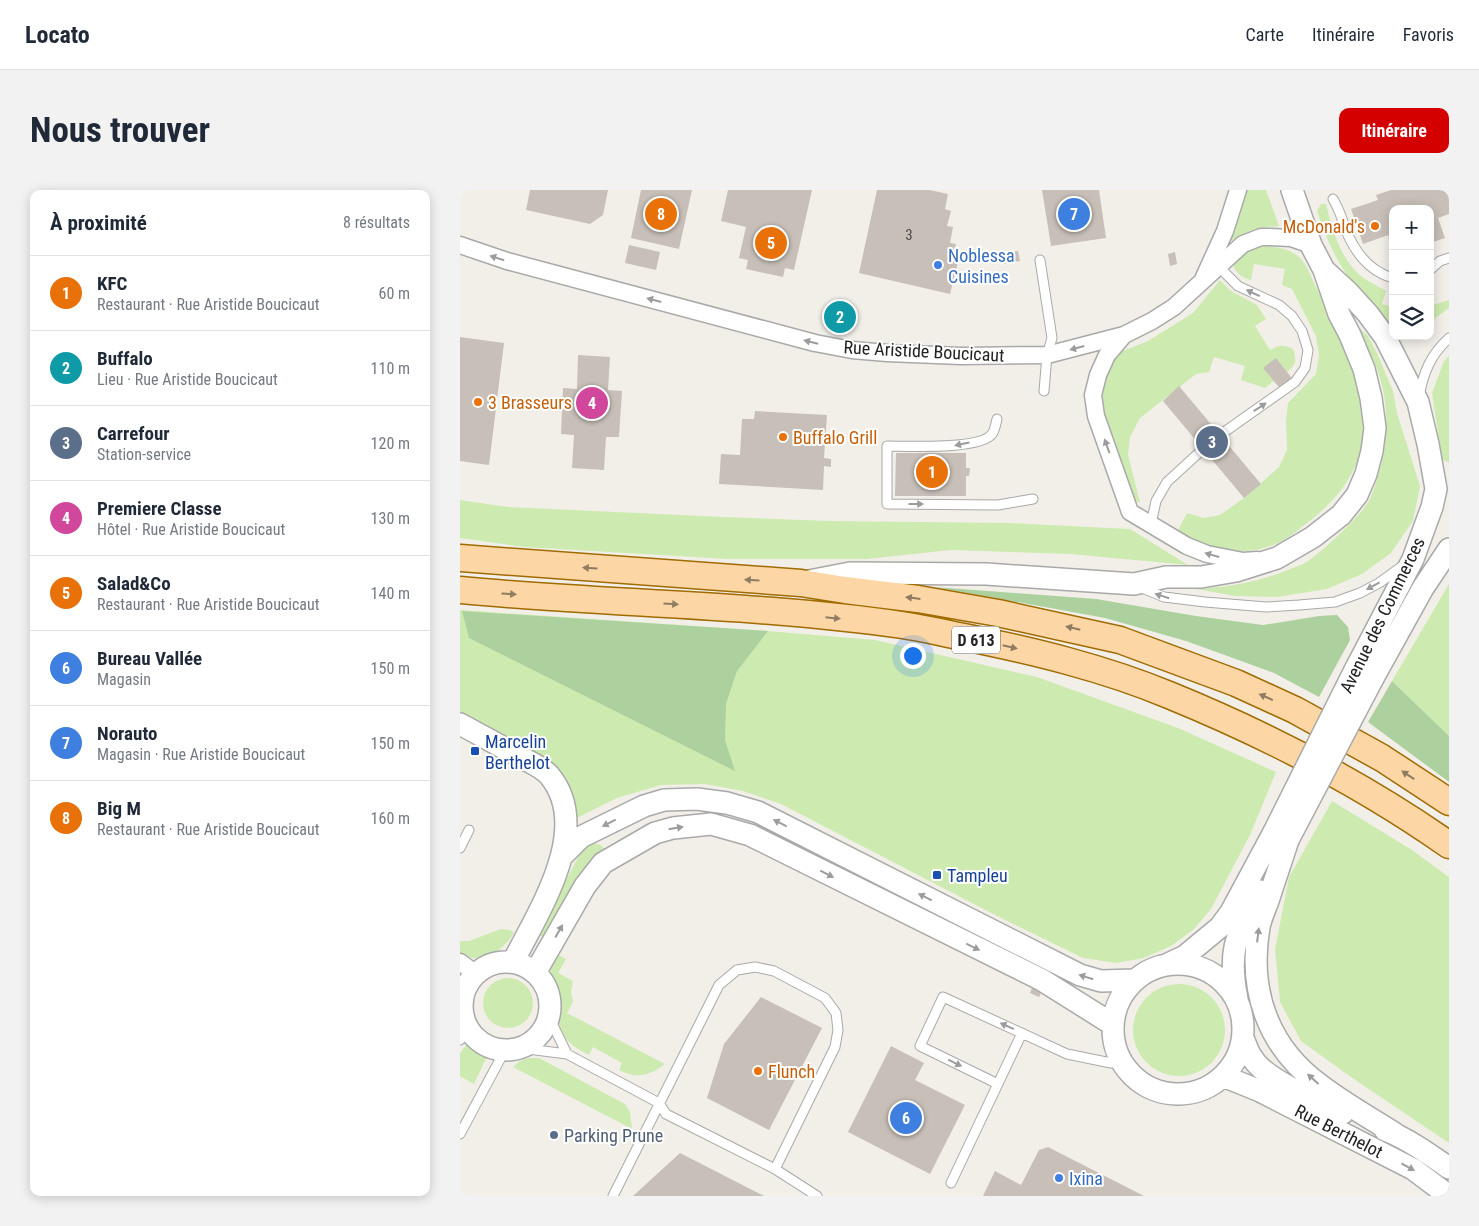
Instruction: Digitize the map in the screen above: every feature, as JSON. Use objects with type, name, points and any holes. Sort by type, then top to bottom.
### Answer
[{"type":"main road","name":"D 613","points":[[460,558],[801,583],[918,599],[998,613],[1120,640],[1236,683],[1295,710],[1382,758],[1449,802]]},
{"type":"main road","name":"D 613","points":[[460,590],[758,610],[903,625],[1045,655],[1168,694],[1285,747],[1365,790],[1449,845]]},
{"type":"street","name":"Rue Aristide Boucicaut","points":[[1202,282],[1225,231],[1238,190]]},
{"type":"street","name":"Avenue des Commerces","points":[[1237,999],[1233,978],[1235,942],[1240,928],[1281,836],[1364,675],[1413,559],[1432,507],[1436,489],[1418,402],[1384,337],[1368,314],[1324,270],[1312,245],[1292,190]]},
{"type":"street","name":"Rue Aristide Boucicaut","points":[[460,245],[508,261],[815,343],[852,350],[961,356],[1047,355],[1124,335],[1174,307],[1243,244],[1261,237],[1291,238],[1312,245]]},
{"type":"street","points":[[801,583],[850,573],[860,573],[986,574],[1134,584],[1166,577],[1201,577],[1236,571],[1277,558],[1313,537],[1341,516],[1357,495],[1366,474],[1372,451],[1374,428],[1371,398],[1364,370],[1339,314],[1324,270]]},
{"type":"street","points":[[1124,335],[1107,355],[1093,395],[1096,416],[1130,512],[1187,546],[1207,554],[1243,561],[1277,558]]},
{"type":"street","name":"Avenue des Commerces","points":[[1364,675],[1449,549]]},
{"type":"street","points":[[460,724],[536,766],[548,775],[558,789],[562,803],[567,826],[562,856],[555,878],[512,962]]},
{"type":"street","points":[[562,856],[581,837],[644,806],[664,800],[697,799],[727,802],[758,812],[1080,975],[1101,981],[1134,980]]},
{"type":"street","points":[[535,973],[585,886],[603,863],[655,833],[674,828],[711,824],[750,835],[1042,980],[1112,1024]]},
{"type":"street","name":"Avenue des Commerces","points":[[1168,964],[1185,956],[1220,927],[1232,912],[1281,836]]},
{"type":"street","points":[[1281,836],[1260,925],[1256,956],[1256,972],[1262,1007],[1279,1044],[1292,1060],[1320,1085],[1398,1135]]},
{"type":"street","points":[[512,962],[530,969],[547,989],[550,1003],[549,1018],[533,1042],[512,1049],[491,1048],[464,1034],[461,999],[467,986],[468,968],[512,962]]},
{"type":"street","points":[[1181,963],[1195,966],[1219,978],[1237,999],[1243,1018],[1243,1038],[1237,1059],[1223,1076],[1210,1087],[1194,1093],[1176,1095],[1154,1091],[1136,1080],[1121,1063],[1114,1044],[1112,1024],[1115,1008],[1123,993],[1134,980],[1150,970],[1168,964],[1181,963]]},
{"type":"street","name":"Rue Berthelot","points":[[1243,1038],[1253,1061],[1273,1077],[1314,1100],[1398,1135],[1449,1168]]},
{"type":"street","name":"Rue Berthelot","points":[[1223,1076],[1260,1091],[1412,1169],[1449,1196]]},
{"type":"lane","points":[[1333,199],[1339,208],[1346,229],[1359,256],[1378,271],[1389,276]]},
{"type":"lane","points":[[1434,266],[1440,261],[1449,258]]},
{"type":"lane","points":[[1040,260],[1052,338],[1047,355],[1044,391]]},
{"type":"lane","points":[[1219,267],[1238,286],[1280,306],[1292,316],[1302,331],[1308,350],[1306,368],[1295,382],[1220,435]]},
{"type":"lane","points":[[1418,402],[1425,371],[1432,357],[1449,338]]},
{"type":"lane","points":[[997,419],[992,434],[982,440],[953,446],[887,446],[887,504],[998,505],[1033,499]]},
{"type":"lane","points":[[1151,524],[1156,501],[1167,482],[1203,449]]},
{"type":"lane","points":[[1134,584],[1164,598],[1234,606],[1266,607],[1335,602],[1360,593],[1379,583],[1413,559]]},
{"type":"lane","points":[[460,848],[469,830]]},
{"type":"lane","points":[[613,1196],[719,985],[737,970],[755,966],[774,971],[825,998],[836,1013],[838,1030],[835,1047],[774,1169]]},
{"type":"lane","points":[[998,1084],[920,1046],[943,997],[1067,1054],[1111,1063],[1121,1063]]},
{"type":"lane","points":[[549,1018],[567,1054]]},
{"type":"lane","points":[[951,1183],[1022,1033]]},
{"type":"lane","points":[[460,1134],[486,1084],[512,1049],[567,1054],[659,1103],[666,1114],[774,1169],[817,1196]]},
{"type":"green space","points":[[1246,190],[1266,190],[1279,226],[1251,231],[1226,245],[1243,204]]},
{"type":"green space","points":[[1321,204],[1326,204],[1339,246],[1350,264],[1365,279],[1386,291],[1382,304],[1389,306],[1389,323],[1364,298],[1338,261],[1324,232],[1317,211]]},
{"type":"green space","points":[[1258,246],[1287,250],[1297,255],[1306,265],[1352,363],[1363,404],[1365,424],[1360,455],[1355,467],[1341,490],[1324,509],[1294,533],[1275,544],[1253,550],[1230,551],[1208,546],[1177,532],[1187,513],[1204,518],[1220,515],[1244,498],[1279,467],[1287,450],[1286,421],[1288,403],[1316,374],[1319,356],[1316,336],[1292,289],[1282,285],[1285,269],[1254,264],[1251,280],[1235,270],[1235,258],[1246,250]]},
{"type":"green space","points":[[1220,280],[1231,291],[1257,305],[1266,319],[1255,326],[1270,350],[1282,346],[1290,347],[1293,349],[1295,362],[1287,372],[1276,358],[1264,368],[1274,381],[1265,388],[1241,380],[1245,366],[1214,357],[1209,372],[1196,374],[1140,418],[1130,437],[1128,455],[1140,502],[1137,502],[1127,486],[1116,460],[1120,457],[1104,416],[1102,394],[1105,375],[1120,352],[1148,341],[1193,313]]},
{"type":"green space","points":[[1449,300],[1449,308],[1434,319],[1434,305]]},
{"type":"green space","points":[[1356,325],[1368,336],[1393,391],[1397,413],[1420,486],[1413,521],[1391,553],[1362,574],[1327,589],[1277,597],[1235,596],[1196,589],[1254,581],[1303,564],[1341,533],[1366,506],[1375,487],[1382,461],[1386,434],[1386,408],[1382,385],[1376,367]]},
{"type":"green space","points":[[1449,356],[1449,463],[1442,459],[1432,393],[1444,361]]},
{"type":"green space","points":[[460,500],[508,507],[724,517],[829,521],[1010,523],[1130,529],[1188,565],[1070,554],[951,550],[867,559],[728,559],[524,547],[460,538]]},
{"type":"green space","points":[[1449,584],[1449,736],[1392,681]]},
{"type":"green space","points":[[934,587],[1096,599],[1263,625],[1337,615],[1348,627],[1350,640],[1319,697],[1274,673],[1186,641],[1105,618]]},
{"type":"green space","points":[[460,610],[875,640],[1037,677],[1178,728],[1276,772],[1250,835],[1211,909],[1193,930],[1171,946],[1144,958],[1116,963],[1083,958],[999,917],[781,804],[743,791],[705,784],[661,785],[617,798],[577,818],[561,788],[460,715]]},
{"type":"green space","points":[[462,611],[768,631],[737,671],[726,704],[725,740],[735,771],[469,638]]},
{"type":"green space","points":[[1392,681],[1449,736],[1449,782],[1368,722]]},
{"type":"green space","points":[[1332,801],[1412,850],[1449,877],[1449,1143],[1301,1041],[1280,1002],[1275,949],[1289,877]]},
{"type":"green space","points":[[593,843],[601,845],[606,851],[548,939],[537,934],[581,852],[585,846]]},
{"type":"green space","points":[[501,929],[510,930],[514,933],[498,950],[484,957],[476,958],[460,954],[460,941],[469,941]]},
{"type":"green space","points":[[555,953],[566,959],[558,973],[573,981],[571,992],[573,1002],[567,1013],[665,1064],[648,1074],[631,1075],[619,1070],[622,1063],[593,1047],[589,1055],[569,1042],[559,1025],[556,985],[550,973]]},
{"type":"green space","points":[[508,978],[518,980],[526,985],[531,993],[533,1003],[531,1013],[526,1021],[518,1026],[508,1028],[498,1026],[490,1021],[485,1013],[483,1003],[485,993],[490,985],[498,980]]},
{"type":"green space","points":[[1179,984],[1197,987],[1212,997],[1222,1012],[1225,1030],[1222,1048],[1212,1063],[1197,1073],[1179,1076],[1161,1073],[1146,1063],[1136,1048],[1133,1030],[1136,1012],[1146,997],[1161,987]]},
{"type":"green space","points":[[470,1040],[489,1052],[474,1084],[460,1076],[460,1053]]},
{"type":"green space","points":[[529,1058],[539,1058],[625,1104],[630,1112],[632,1129],[513,1067],[520,1061]]},
{"type":"building","points":[[530,190],[608,190],[603,215],[590,224],[526,210]]},
{"type":"building","points":[[641,190],[692,190],[679,249],[631,238]]},
{"type":"building","points":[[728,190],[812,190],[794,270],[785,268],[783,277],[746,269],[748,260],[739,258],[746,227],[721,221]]},
{"type":"building","points":[[877,190],[930,190],[948,194],[945,209],[951,211],[947,226],[953,227],[950,243],[956,244],[952,260],[958,262],[950,294],[859,273]]},
{"type":"building","points":[[1042,190],[1099,190],[1106,238],[1051,246]]},
{"type":"building","name":"McDonald's","points":[[1391,190],[1449,190],[1449,214],[1438,218],[1445,238],[1434,242],[1434,205],[1389,205],[1389,238],[1388,235],[1363,244],[1351,209],[1378,200],[1376,195]]},
{"type":"building","points":[[629,245],[660,252],[656,270],[625,263]]},
{"type":"building","points":[[1018,251],[1020,261],[1002,264],[1001,254]]},
{"type":"building","points":[[1175,252],[1177,264],[1170,266],[1168,254]]},
{"type":"building","points":[[834,313],[846,314],[845,321],[833,319]]},
{"type":"building","name":"3 Brasseurs","points":[[460,337],[504,343],[489,465],[460,461]]},
{"type":"building","points":[[578,355],[610,357],[608,390],[622,391],[619,437],[606,437],[604,470],[572,468],[574,435],[561,434],[563,388],[577,389]]},
{"type":"building","points":[[1276,358],[1295,382],[1283,392],[1263,368]]},
{"type":"building","points":[[1179,386],[1261,484],[1244,498],[1163,401]]},
{"type":"building","name":"Buffalo Grill","points":[[755,411],[827,415],[824,458],[831,459],[831,467],[824,466],[823,490],[719,484],[721,454],[740,455],[742,419],[754,419]]},
{"type":"building","points":[[896,453],[966,453],[966,468],[970,468],[969,476],[966,476],[966,496],[895,496]]},
{"type":"building","points":[[1032,988],[1041,993],[1039,997],[1030,993]]},
{"type":"building","name":"Flunch","points":[[761,997],[822,1028],[769,1130],[707,1098],[724,1044]]},
{"type":"building","points":[[891,1046],[924,1063],[915,1080],[965,1105],[930,1174],[848,1132]]},
{"type":"building","points":[[1048,1147],[1144,1196],[983,1196],[995,1171],[1021,1185],[1039,1150]]},
{"type":"building","points":[[680,1153],[764,1196],[633,1196]]},
{"type":"place","name":"Big M","points":[[661,214]]},
{"type":"place","name":"Norauto","points":[[1074,214]]},
{"type":"place","name":"McDonald's","points":[[1375,226]]},
{"type":"place","name":"Salad&Co","points":[[771,243]]},
{"type":"place","name":"Noblessa Cuisines","points":[[938,265]]},
{"type":"place","name":"Buffalo","points":[[840,317]]},
{"type":"place","name":"3 Brasseurs","points":[[478,402]]},
{"type":"place","name":"Premiere Classe","points":[[592,403]]},
{"type":"place","name":"Buffalo Grill","points":[[783,437]]},
{"type":"place","name":"Carrefour","points":[[1212,442]]},
{"type":"place","name":"KFC","points":[[932,472]]},
{"type":"place","name":"Marcelin Berthelot","points":[[475,751]]},
{"type":"place","name":"Tampleu","points":[[937,875]]},
{"type":"place","name":"Flunch","points":[[758,1071]]},
{"type":"place","name":"Bureau Vallée","points":[[906,1118]]},
{"type":"place","name":"Parking Prune","points":[[554,1135]]},
{"type":"place","name":"Ixina","points":[[1059,1178]]}]
